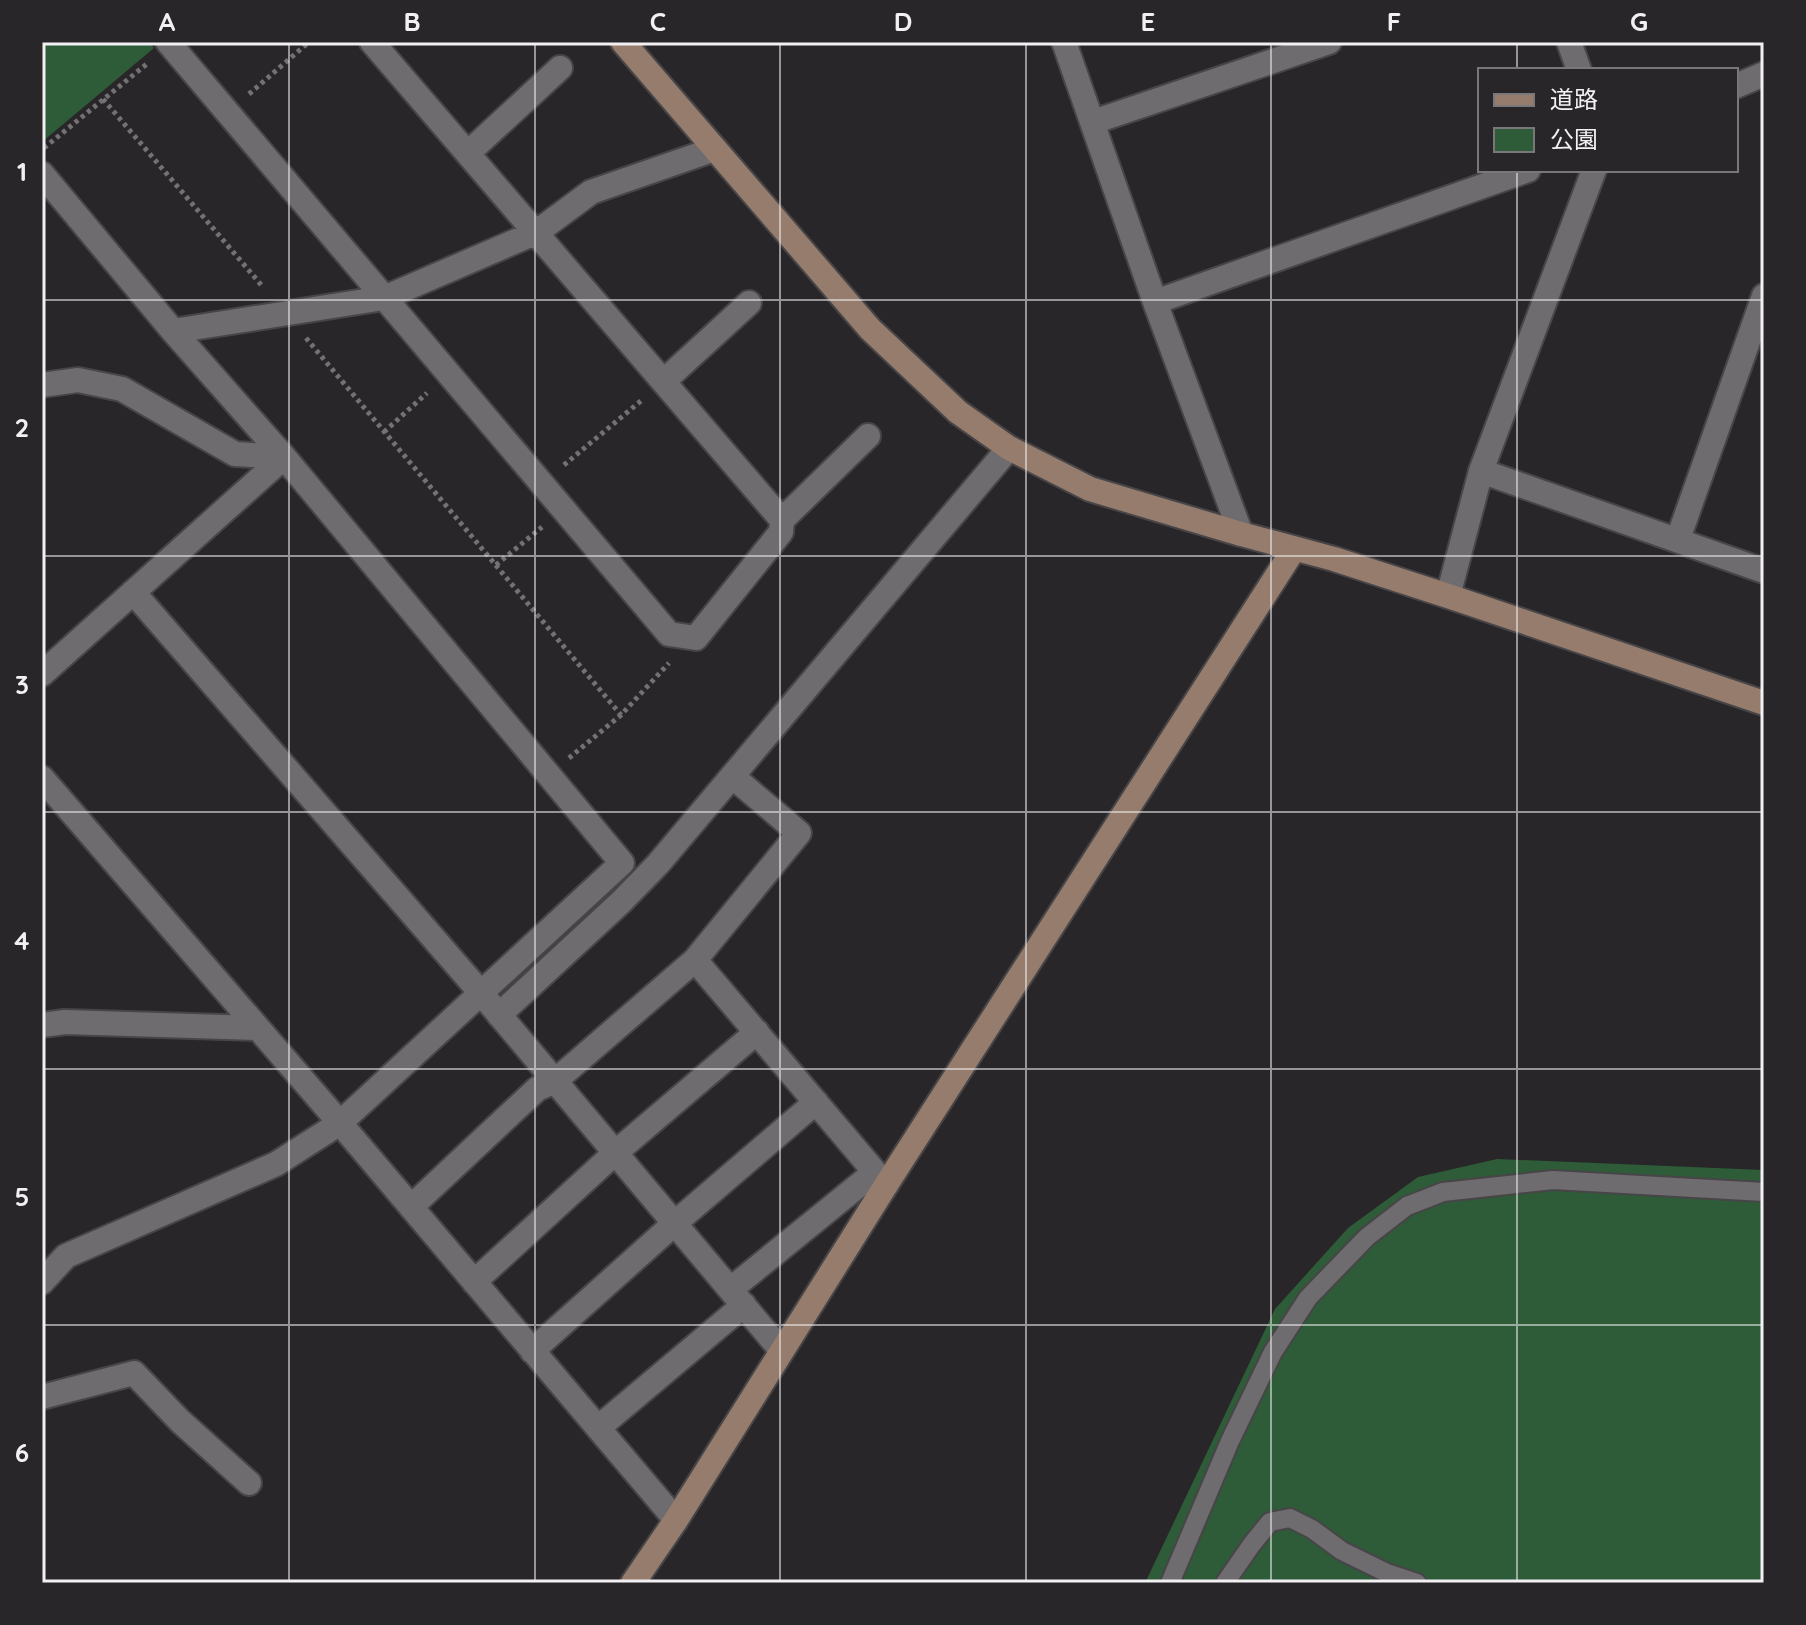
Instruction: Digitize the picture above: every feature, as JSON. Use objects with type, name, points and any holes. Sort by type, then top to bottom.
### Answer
[{"type":"street","points":[[372,42],[782,520]]},
{"type":"street","points":[[623,42],[870,329],[958,412],[1009,448],[1090,489],[1334,559],[1764,703]]},
{"type":"street","points":[[1064,42],[1241,534]]},
{"type":"street","points":[[1569,42],[1578,68]]},
{"type":"street","points":[[169,43],[669,634],[696,638],[781,532],[782,520],[868,436]]},
{"type":"street","points":[[1093,122],[1325,43]]},
{"type":"street","points":[[468,153],[560,68]]},
{"type":"street","points":[[1738,85],[1764,74]]},
{"type":"street","points":[[173,331],[384,298],[537,232],[591,192],[715,149]]},
{"type":"street","points":[[1155,302],[1522,172]]},
{"type":"street","points":[[1448,596],[1481,471],[1593,172]]},
{"type":"street","points":[[42,174],[173,331],[284,457],[622,863],[340,1123],[276,1164],[66,1256],[42,1282]]},
{"type":"street","points":[[1678,539],[1764,296]]},
{"type":"street","points":[[664,381],[749,303]]},
{"type":"street","points":[[42,385],[78,380],[122,389],[235,454],[284,457]]},
{"type":"street","points":[[499,1015],[658,864],[1009,448]]},
{"type":"street","points":[[42,674],[284,457]]},
{"type":"street","points":[[1481,471],[1764,571]]},
{"type":"street","points":[[633,1583],[676,1520],[781,1350],[880,1178],[1294,549]]},
{"type":"street","points":[[133,592],[481,993],[781,1350]]},
{"type":"street","points":[[411,1207],[537,1089],[555,1081],[695,960],[799,833],[732,776]]},
{"type":"street","points":[[42,778],[340,1123],[676,1520]]},
{"type":"street","points":[[695,960],[880,1178]]},
{"type":"street","points":[[42,1025],[65,1022],[257,1028]]},
{"type":"street","points":[[474,1282],[615,1153],[757,1032]]},
{"type":"street","points":[[532,1351],[816,1102]]},
{"type":"street","points":[[598,1428],[737,1297],[880,1178]]},
{"type":"street","points":[[42,1397],[134,1373],[180,1421],[249,1483]]},
{"type":"lane","points":[[1170,1583],[1230,1441],[1273,1352],[1308,1298],[1367,1237],[1407,1206],[1443,1192],[1553,1180],[1764,1192]]},
{"type":"lane","points":[[1225,1583],[1270,1522],[1290,1518],[1312,1529],[1342,1551],[1387,1573],[1417,1583]]},
{"type":"path","points":[[227,112],[309,42]]},
{"type":"path","points":[[42,149],[169,43]]},
{"type":"path","points":[[103,99],[621,715]]},
{"type":"path","points":[[384,432],[449,374]]},
{"type":"path","points":[[496,565],[543,526],[547,490],[664,381]]},
{"type":"path","points":[[549,775],[621,715],[674,656],[696,638]]},
{"type":"green space","points":[[42,42],[149,42],[154,48],[42,142]]},
{"type":"green space","points":[[1497,1159],[1764,1170],[1764,1583],[1145,1583],[1275,1309],[1348,1228],[1418,1177]]}]
